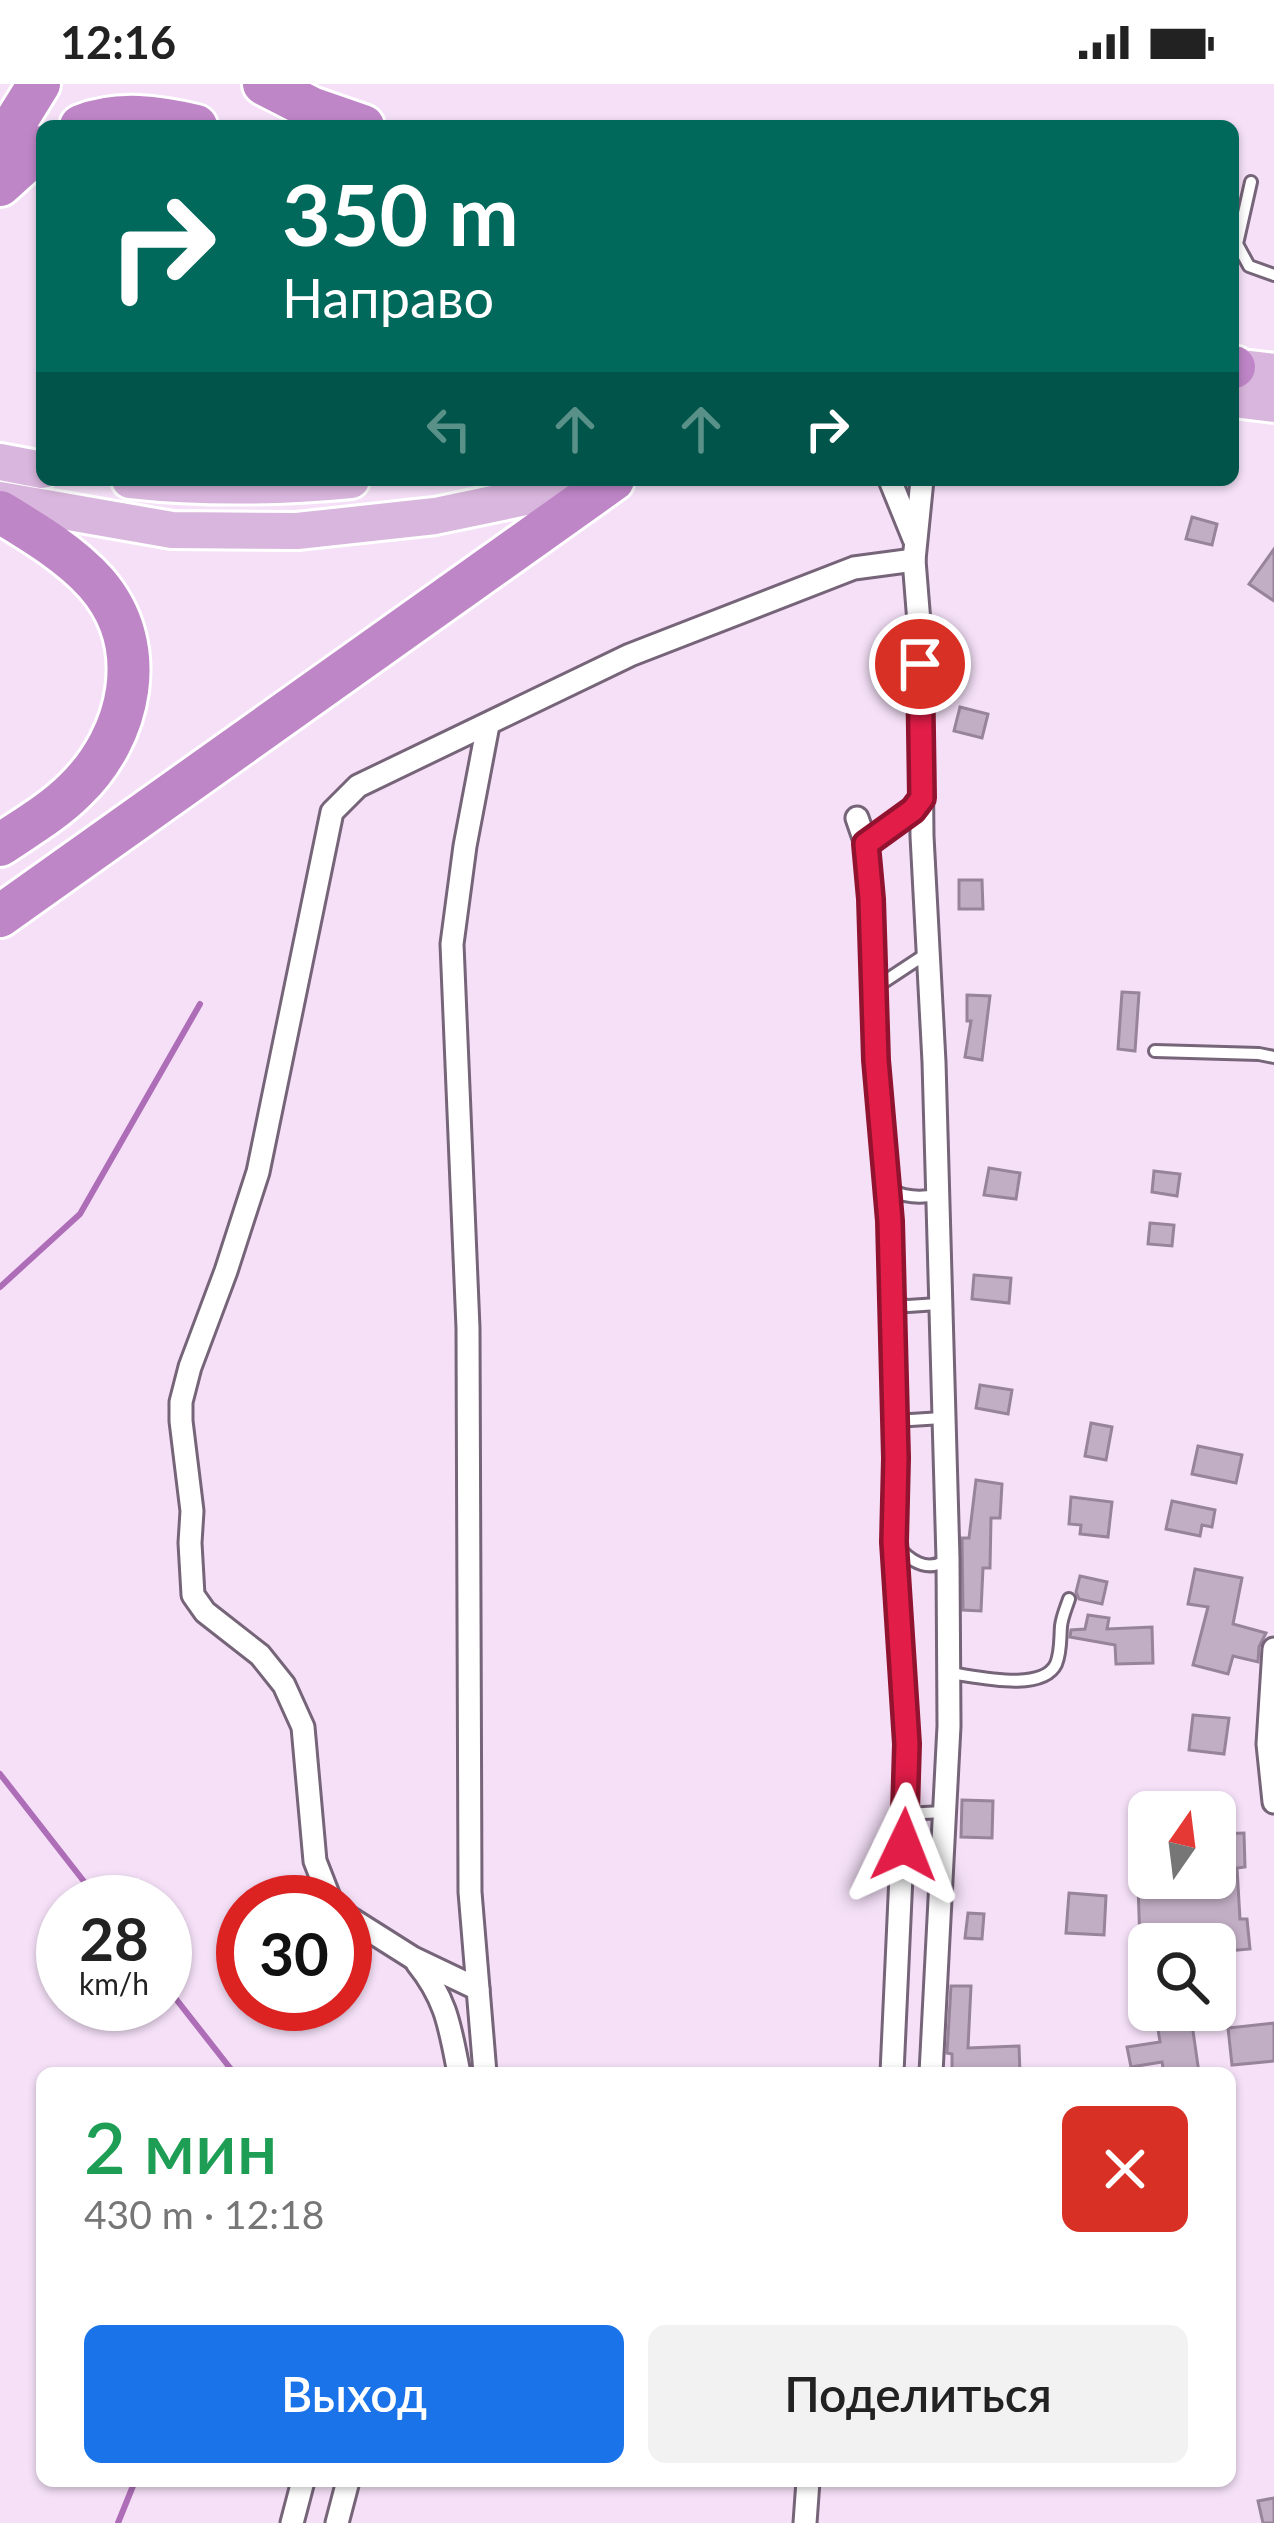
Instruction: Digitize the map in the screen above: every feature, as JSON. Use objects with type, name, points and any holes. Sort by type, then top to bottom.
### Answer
[{"type":"highway","points":[[0,147],[39,84]]},
{"type":"highway","points":[[265,84],[347,120]]},
{"type":"highway","points":[[108,120],[173,120]]},
{"type":"highway","points":[[0,185],[36,152]]},
{"type":"highway","points":[[0,916],[602,486]]},
{"type":"highway","points":[[0,512],[95,582],[124,632],[130,681],[116,732],[92,771],[60,804],[0,845]]},
{"type":"main road","points":[[1239,368],[1274,372]]},
{"type":"main road","points":[[1239,401],[1274,404]]},
{"type":"main road","points":[[0,462],[36,469]]},
{"type":"main road","points":[[0,500],[172,530],[297,531],[435,516],[581,486]]},
{"type":"street","points":[[892,486],[914,550]]},
{"type":"street","points":[[921,486],[914,550],[949,1672],[931,2067]]},
{"type":"street","points":[[320,1875],[314,1861],[303,1727],[284,1684],[260,1655],[205,1612],[193,1595],[192,1511],[181,1421],[190,1367],[258,1172],[332,812],[358,786],[630,655],[793,590],[914,550]]},
{"type":"street","points":[[484,2067],[470,1892],[468,1328],[452,944],[488,725]]},
{"type":"street","points":[[857,818],[866,844],[887,1189],[894,1542],[907,1744],[892,2067]]},
{"type":"street","points":[[1274,1649],[1274,1802]]},
{"type":"street","points":[[372,1932],[478,1989]]},
{"type":"street","points":[[413,1958],[435,1986],[449,2020],[458,2067]]},
{"type":"street","points":[[292,2523],[301,2487]]},
{"type":"street","points":[[338,2523],[347,2487]]},
{"type":"street","points":[[805,2523],[808,2487]]},
{"type":"lane","points":[[1239,235],[1251,182]]},
{"type":"lane","points":[[1239,247],[1250,266],[1274,275]]},
{"type":"lane","points":[[866,844],[922,798]]},
{"type":"lane","points":[[874,988],[929,952]]},
{"type":"lane","points":[[1155,1052],[1274,1057]]},
{"type":"lane","points":[[887,1189],[900,1195],[935,1196],[937,1184]]},
{"type":"lane","points":[[891,1302],[924,1306],[938,1304],[939,1298]]},
{"type":"lane","points":[[895,1421],[942,1418]]},
{"type":"lane","points":[[894,1542],[922,1566],[945,1563],[947,1546]]},
{"type":"lane","points":[[949,1672],[1017,1681],[1046,1676],[1055,1666],[1069,1599]]},
{"type":"lane","points":[[904,1814],[946,1812]]},
{"type":"building","points":[[1192,517],[1217,524],[1212,545],[1186,539]]},
{"type":"building","points":[[1274,549],[1274,601],[1249,584]]},
{"type":"building","points":[[960,707],[988,714],[982,738],[954,731]]},
{"type":"building","points":[[959,880],[982,880],[983,909],[959,909]]},
{"type":"building","points":[[1122,992],[1139,993],[1135,1051],[1118,1049]]},
{"type":"building","points":[[967,995],[990,996],[982,1060],[965,1057],[971,1021],[967,1021]]},
{"type":"building","points":[[989,1168],[1020,1173],[1016,1199],[984,1195]]},
{"type":"building","points":[[1154,1171],[1180,1174],[1177,1196],[1152,1192]]},
{"type":"building","points":[[1150,1223],[1174,1225],[1172,1246],[1148,1244]]},
{"type":"building","points":[[974,1275],[1011,1278],[1009,1303],[972,1299]]},
{"type":"building","points":[[980,1385],[1012,1390],[1008,1414],[976,1408]]},
{"type":"building","points":[[1091,1423],[1112,1427],[1106,1460],[1085,1456]]},
{"type":"building","points":[[1198,1446],[1242,1455],[1236,1483],[1192,1474]]},
{"type":"building","points":[[976,1480],[1002,1484],[1000,1518],[991,1518],[990,1568],[983,1568],[981,1611],[963,1610],[962,1538],[969,1538]]},
{"type":"building","points":[[1071,1497],[1112,1502],[1108,1537],[1080,1534],[1081,1525],[1069,1524]]},
{"type":"building","points":[[1172,1501],[1215,1510],[1212,1527],[1202,1525],[1200,1536],[1166,1529]]},
{"type":"building","points":[[1195,1569],[1242,1578],[1233,1624],[1266,1633],[1258,1662],[1233,1656],[1228,1674],[1193,1665],[1208,1607],[1188,1604]]},
{"type":"building","points":[[1080,1576],[1107,1582],[1102,1604],[1079,1599]]},
{"type":"building","points":[[1088,1615],[1109,1618],[1107,1629],[1152,1627],[1153,1663],[1116,1664],[1115,1645],[1070,1637],[1071,1630],[1085,1629]]},
{"type":"building","points":[[1193,1715],[1229,1718],[1224,1754],[1189,1750]]},
{"type":"building","points":[[962,1800],[993,1801],[992,1838],[961,1837]]},
{"type":"building","points":[[1236,1833],[1244,1833],[1245,1867],[1237,1868],[1240,1919],[1247,1919],[1250,1949],[1236,1950],[1236,1923],[1139,1923],[1138,1899],[1236,1899]]},
{"type":"building","points":[[1069,1893],[1106,1896],[1104,1935],[1066,1933]]},
{"type":"building","points":[[968,1913],[984,1914],[982,1939],[965,1938]]},
{"type":"building","points":[[951,1986],[971,1986],[968,2048],[1019,2046],[1020,2067],[952,2067],[952,2054],[947,2053]]},
{"type":"building","points":[[1274,2023],[1274,2061],[1232,2065],[1228,2031]]},
{"type":"building","points":[[1158,2031],[1193,2031],[1198,2067],[1163,2067],[1162,2062],[1131,2067],[1127,2047],[1160,2042]]},
{"type":"building","points":[[1274,2498],[1274,2523],[1263,2523],[1258,2501]]},
{"type":"waterway","points":[[0,1287],[80,1214],[200,1004]]},
{"type":"waterway","points":[[0,1774],[79,1875]]},
{"type":"waterway","points":[[192,2019],[229,2067]]},
{"type":"waterway","points":[[118,2523],[133,2487]]},
{"type":"route","points":[[904,1845],[907,1744],[894,1542],[890,1221],[876,1060],[866,844],[922,798],[920,664]]}]
